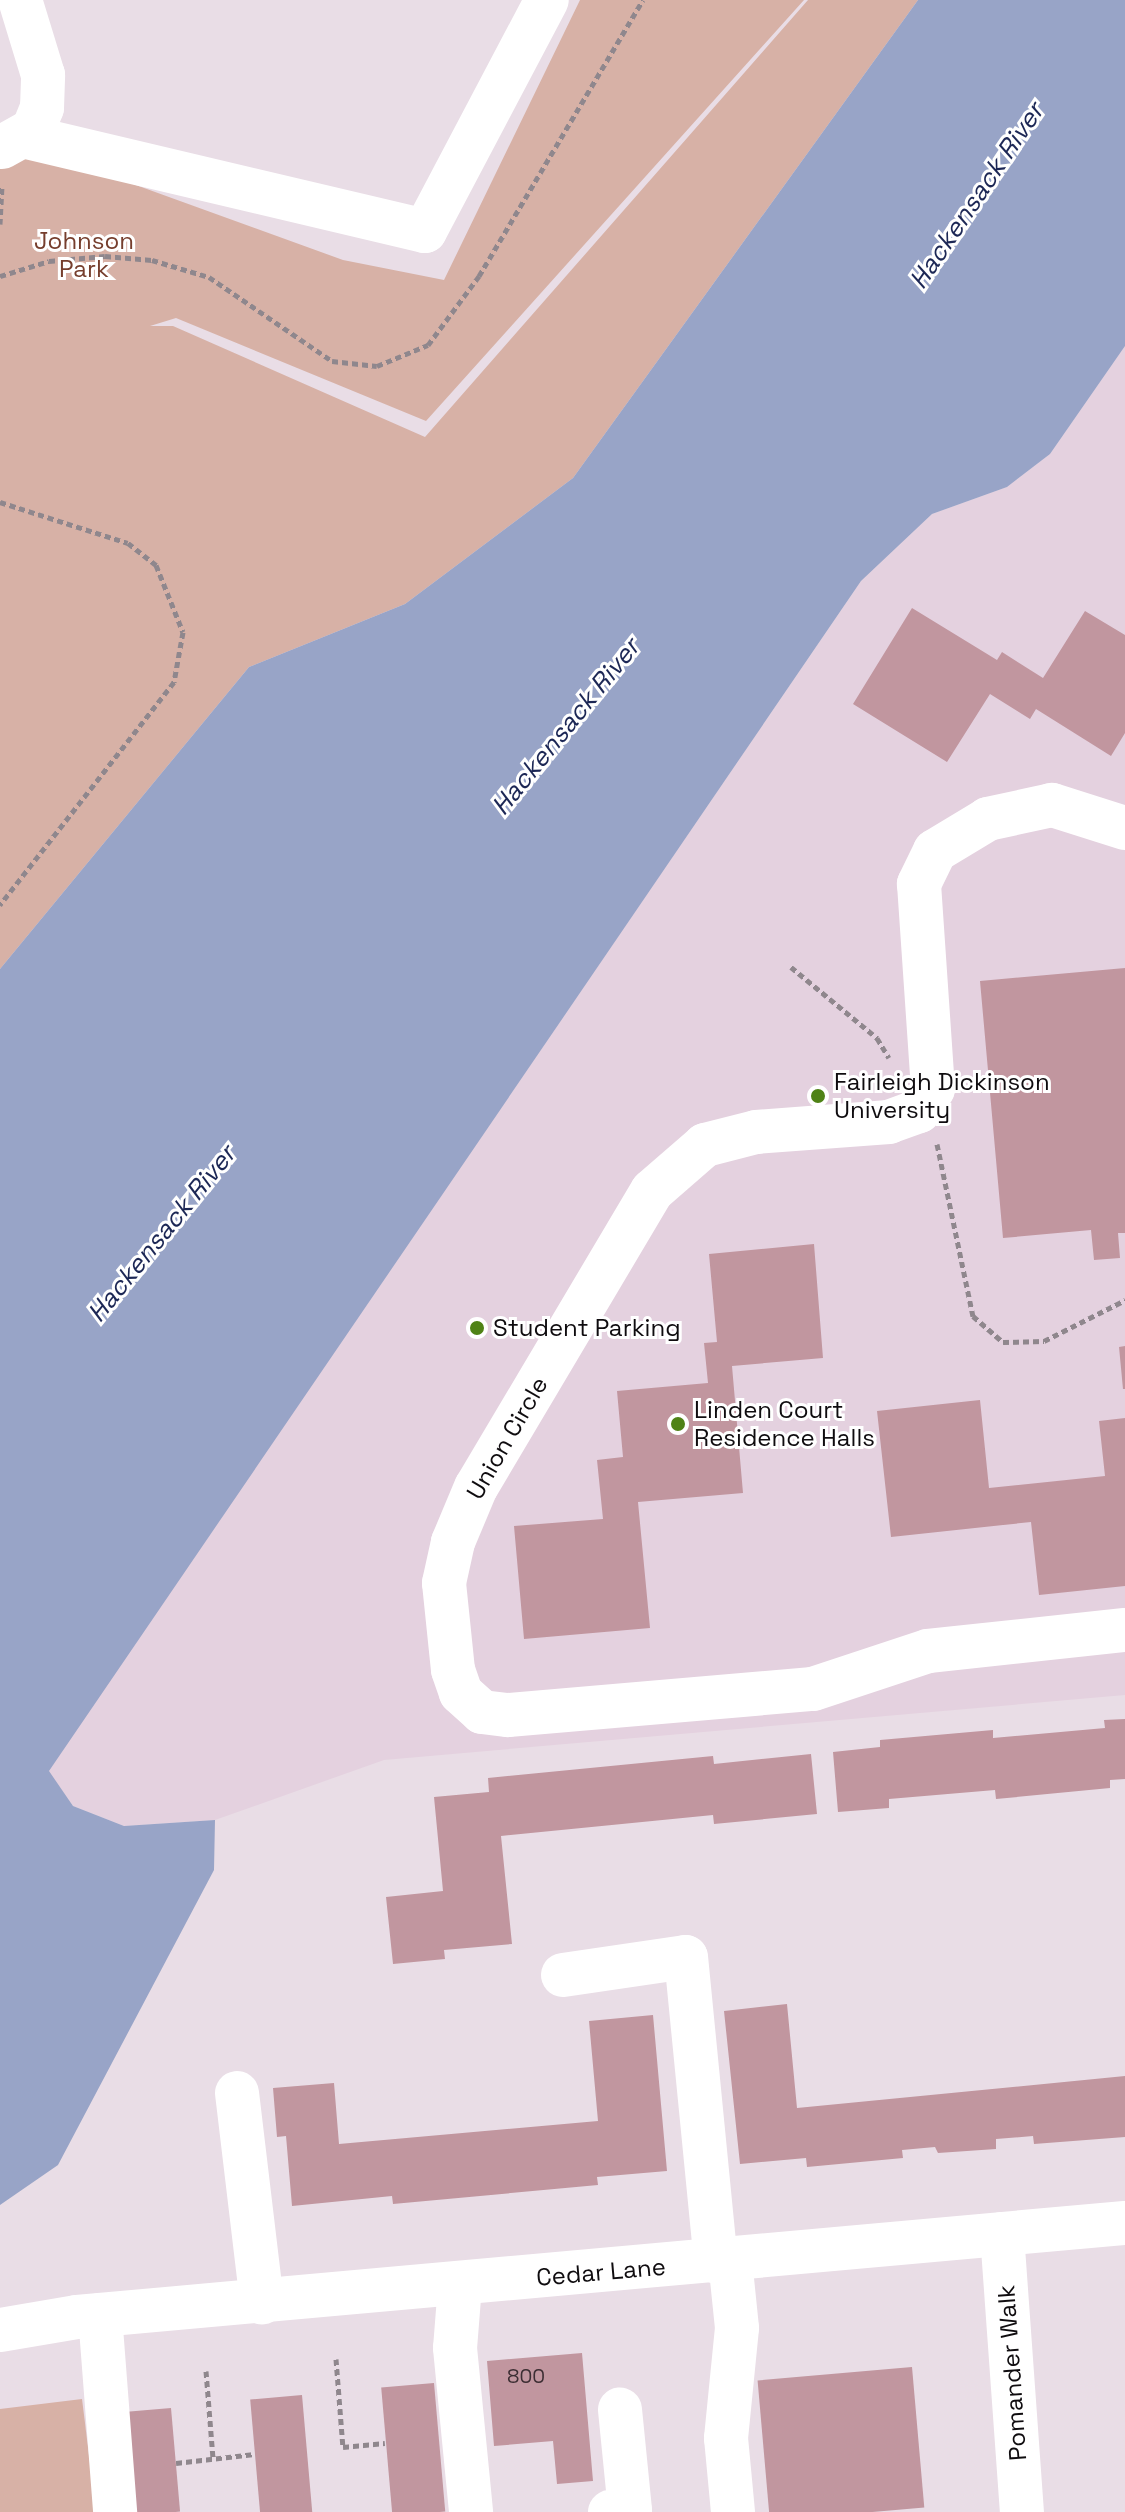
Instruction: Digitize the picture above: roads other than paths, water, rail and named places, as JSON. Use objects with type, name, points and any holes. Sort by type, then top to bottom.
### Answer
[{"type":"street","points":[[8,156],[33,130],[42,108],[43,75],[20,0]]},
{"type":"street","points":[[8,156],[425,231],[547,0]]},
{"type":"street","name":"Union Circle","points":[[1125,828],[1052,805],[988,819],[935,851],[919,884],[933,1089],[919,1111],[889,1122],[756,1132],[705,1145],[652,1191],[476,1487],[453,1542],[444,1583],[453,1670],[461,1693],[482,1712],[508,1715],[813,1689],[928,1651],[1125,1630]]},
{"type":"street","points":[[563,1975],[686,1957],[723,2261],[737,2328],[726,2438],[733,2512]]},
{"type":"street","points":[[237,2093],[262,2303]]},
{"type":"street","name":"Cedar Lane","points":[[0,2330],[88,2316],[262,2303],[1125,2223]]},
{"type":"street","name":"Pomander Walk","points":[[1002,2234],[1022,2512]]},
{"type":"street","points":[[460,2285],[455,2348],[471,2512]]},
{"type":"street","name":"Cedar Lane","points":[[0,2311],[88,2316]]},
{"type":"street","points":[[88,2316],[115,2512]]},
{"type":"street","points":[[610,2512],[630,2510],[620,2409]]},
{"type":"water","name":"Hackensack River","points":[[918,0],[1125,0],[1125,346],[1050,454],[1007,487],[932,514],[861,581],[49,1771],[73,1806],[124,1826],[215,1820],[214,1870],[58,2165],[0,2205],[0,969],[249,667],[405,604],[573,478]]},
{"type":"place","name":"Fairleigh Dickinson University","points":[[818,1096]]},
{"type":"place","name":"Student Parking","points":[[477,1328]]},
{"type":"place","name":"Linden Court Residence Halls","points":[[678,1424]]},
{"type":"park label","name":"Johnson Park","points":[[84,255]]}]
